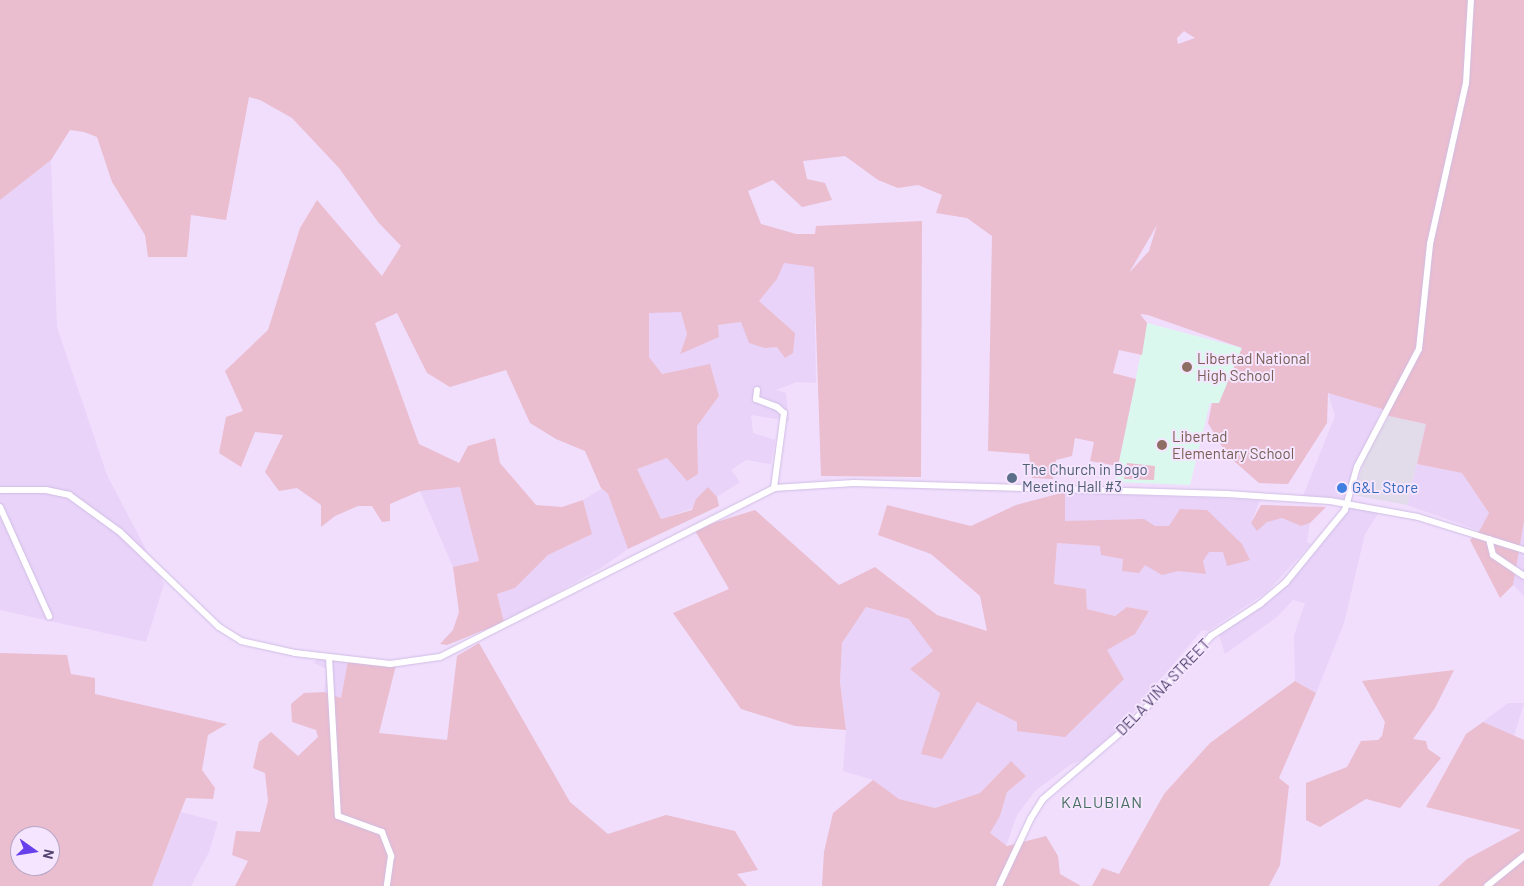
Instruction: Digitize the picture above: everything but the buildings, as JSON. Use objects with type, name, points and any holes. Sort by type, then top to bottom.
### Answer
[{"type":"street","name":"DELA VIÑA STREET","points":[[999,886],[1031,818],[1043,799],[1134,721],[1211,636],[1260,604],[1286,582],[1326,536],[1347,503],[1357,467],[1419,350],[1430,244],[1466,83],[1471,0]]},
{"type":"street","points":[[757,390],[756,399],[777,407],[784,413],[774,488]]},
{"type":"street","points":[[0,490],[46,490],[70,495],[120,532],[218,627],[241,641],[329,657],[390,664],[440,657],[774,488],[854,484],[1117,490],[1269,496],[1347,503],[1418,517],[1524,550]]},
{"type":"street","points":[[0,507],[49,616]]},
{"type":"street","points":[[1489,539],[1493,555],[1524,576]]},
{"type":"street","points":[[329,657],[338,816],[382,832],[391,856],[387,886]]},
{"type":"street","points":[[1487,886],[1524,856]]},
{"type":"shaded area","points":[[0,0],[1524,0],[1524,521],[1513,585],[1500,598],[1470,540],[1480,530],[1489,513],[1462,473],[1417,464],[1426,424],[1389,416],[1382,409],[1328,393],[1327,423],[1288,484],[1259,483],[1227,455],[1208,423],[1212,403],[1219,403],[1242,348],[1148,315],[1140,314],[1147,323],[1142,355],[1119,350],[1113,373],[1136,379],[1118,466],[1090,461],[1094,442],[1075,438],[1072,456],[1056,460],[1053,479],[1032,478],[1029,454],[988,451],[992,236],[967,218],[936,213],[942,195],[918,185],[898,188],[878,180],[845,156],[803,161],[807,179],[825,183],[832,200],[802,207],[773,180],[748,191],[761,224],[796,234],[815,234],[816,226],[922,221],[921,477],[821,476],[814,267],[784,263],[777,279],[759,301],[795,333],[793,353],[785,358],[777,347],[765,348],[749,343],[741,322],[718,325],[719,337],[680,354],[687,334],[681,312],[649,313],[649,357],[662,374],[710,364],[719,396],[697,426],[698,474],[687,481],[667,458],[637,469],[661,519],[692,510],[696,499],[708,487],[717,497],[719,506],[628,549],[608,494],[601,488],[585,451],[556,439],[530,423],[506,370],[450,387],[427,373],[397,313],[375,323],[419,444],[459,463],[468,446],[495,438],[500,463],[536,505],[562,507],[583,500],[592,534],[548,555],[515,588],[497,594],[504,622],[447,645],[440,644],[453,630],[459,612],[453,567],[479,561],[460,487],[420,491],[390,504],[390,521],[382,522],[372,506],[358,506],[335,516],[321,527],[321,505],[297,488],[279,491],[265,472],[283,435],[255,432],[241,467],[219,453],[226,417],[243,411],[225,371],[268,330],[300,228],[317,200],[382,276],[401,246],[378,222],[339,168],[292,118],[260,100],[249,97],[226,220],[191,215],[187,257],[148,257],[145,235],[112,182],[97,137],[84,132],[70,130],[51,160],[0,200]],"holes":[[[1184,31],[1195,38],[1178,44],[1177,38]],[[1157,225],[1149,251],[1129,273]]]},
{"type":"shaded area","points":[[51,160],[57,327],[107,475],[164,584],[146,642],[0,610],[0,200]]},
{"type":"shaded area","points":[[784,262],[814,267],[816,383],[797,382],[776,390],[786,393],[789,421],[751,415],[753,433],[775,440],[771,464],[746,460],[731,470],[740,482],[717,497],[708,487],[691,509],[661,519],[637,469],[667,458],[687,481],[698,474],[697,426],[719,396],[710,365],[662,374],[649,357],[649,312],[681,312],[687,334],[680,353],[717,325],[742,322],[765,348],[778,347],[785,358],[795,333],[759,301],[777,279]]},
{"type":"shaded area","points":[[1147,323],[1242,348],[1219,404],[1210,403],[1190,485],[1115,482]]},
{"type":"shaded area","points":[[1328,393],[1382,409],[1356,467],[1347,499],[1303,496],[1335,416]]},
{"type":"shaded area","points":[[1389,416],[1426,424],[1407,505],[1354,495],[1366,455]]},
{"type":"shaded area","points":[[1127,463],[1155,466],[1154,480],[1124,479]]},
{"type":"shaded area","points":[[1417,464],[1462,473],[1489,513],[1480,531],[1407,505]]},
{"type":"shaded area","points":[[460,487],[479,561],[453,567],[420,491]]},
{"type":"shaded area","points":[[601,489],[608,494],[628,549],[601,568],[504,622],[497,594],[515,588],[548,555],[592,534],[583,500]]},
{"type":"shaded area","points":[[1065,492],[1260,500],[1251,523],[1282,518],[1301,526],[1310,523],[1307,542],[1311,544],[1267,592],[1208,631],[1202,630],[1119,729],[1084,759],[1070,765],[1035,791],[1017,815],[1006,846],[990,833],[1000,816],[1007,792],[1026,776],[1010,762],[980,793],[935,808],[899,799],[873,780],[843,771],[846,730],[840,682],[842,643],[866,607],[909,619],[933,651],[910,669],[940,692],[922,754],[942,758],[977,702],[1017,722],[1124,679],[1106,650],[1135,634],[1149,611],[1128,607],[1115,616],[1087,609],[1086,589],[1054,584],[1057,543],[1100,546],[1144,520],[1065,521]]},
{"type":"shaded area","points":[[1065,492],[1065,521],[1144,519],[1155,526],[1169,526],[1180,509],[1207,510],[1242,544],[1250,560],[1227,566],[1223,552],[1209,552],[1203,561],[1206,574],[1178,571],[1162,575],[1145,565],[1139,573],[1122,571],[1123,559],[1101,555],[1100,546],[1057,543],[1054,584],[1086,589],[1087,609],[1115,616],[1127,607],[1149,611],[1135,634],[1107,650],[1124,679],[1065,737],[1017,731],[1017,722],[977,702],[942,759],[921,754],[940,693],[910,669],[933,651],[909,619],[866,607],[842,643],[840,682],[846,730],[795,726],[741,709],[673,613],[729,589],[694,529],[755,510],[839,585],[875,567],[937,615],[987,631],[980,596],[931,554],[878,535],[887,505],[971,526],[1016,505]]},
{"type":"shaded area","points":[[1261,505],[1326,507],[1310,523],[1301,526],[1282,518],[1267,522],[1257,531],[1251,523]]},
{"type":"shaded area","points":[[1352,506],[1379,512],[1365,534],[1344,623],[1316,693],[1295,681],[1294,636],[1305,603],[1293,600],[1277,617],[1225,654],[1218,632],[1278,589],[1301,568]]},
{"type":"shaded area","points":[[1522,521],[1524,521],[1524,596],[1513,585]]},
{"type":"shaded area","points":[[479,643],[570,802],[608,834],[666,815],[735,831],[758,870],[737,874],[747,886],[235,886],[248,861],[232,855],[236,831],[260,832],[268,801],[265,773],[253,768],[259,742],[271,732],[298,756],[318,737],[316,730],[292,722],[291,704],[304,693],[324,692],[341,698],[348,661],[396,665],[379,733],[447,740],[457,656]]},
{"type":"shaded area","points":[[0,653],[67,655],[71,674],[95,678],[95,694],[227,724],[208,735],[202,770],[215,788],[213,799],[186,798],[152,886],[0,886]]},
{"type":"shaded area","points":[[322,654],[348,661],[341,698],[324,692],[327,669],[314,663]]},
{"type":"shaded area","points":[[1454,670],[1435,708],[1413,739],[1426,741],[1428,749],[1441,758],[1400,808],[1366,799],[1320,827],[1306,820],[1306,783],[1347,767],[1361,741],[1378,740],[1382,736],[1385,722],[1362,681]]},
{"type":"shaded area","points":[[1295,681],[1316,693],[1279,778],[1289,786],[1280,865],[1269,886],[1092,886],[1102,868],[1119,874],[1164,794],[1210,743]]},
{"type":"shaded area","points":[[1508,703],[1524,703],[1514,736],[1483,722]]},
{"type":"shaded area","points":[[1483,722],[1524,740],[1524,886],[1438,886],[1467,859],[1521,830],[1426,807],[1466,734]]},
{"type":"shaded area","points":[[1011,761],[1026,776],[1007,792],[1000,816],[990,833],[1007,846],[1046,836],[1058,856],[1060,874],[1081,886],[822,886],[824,852],[833,813],[873,780],[899,799],[935,808],[980,793]]},
{"type":"shaded area","points":[[181,812],[218,822],[209,852],[191,886],[152,886]]},
{"type":"place","name":"Libertad National High School","points":[[1187,367]]},
{"type":"place","name":"Libertad Elementary School","points":[[1162,445]]},
{"type":"place","name":"The Church in Bogo Meeting Hall #3","points":[[1012,478]]},
{"type":"place","name":"G&L Store","points":[[1342,488]]},
{"type":"district","name":"KALUBIAN","points":[[1102,802]]}]
